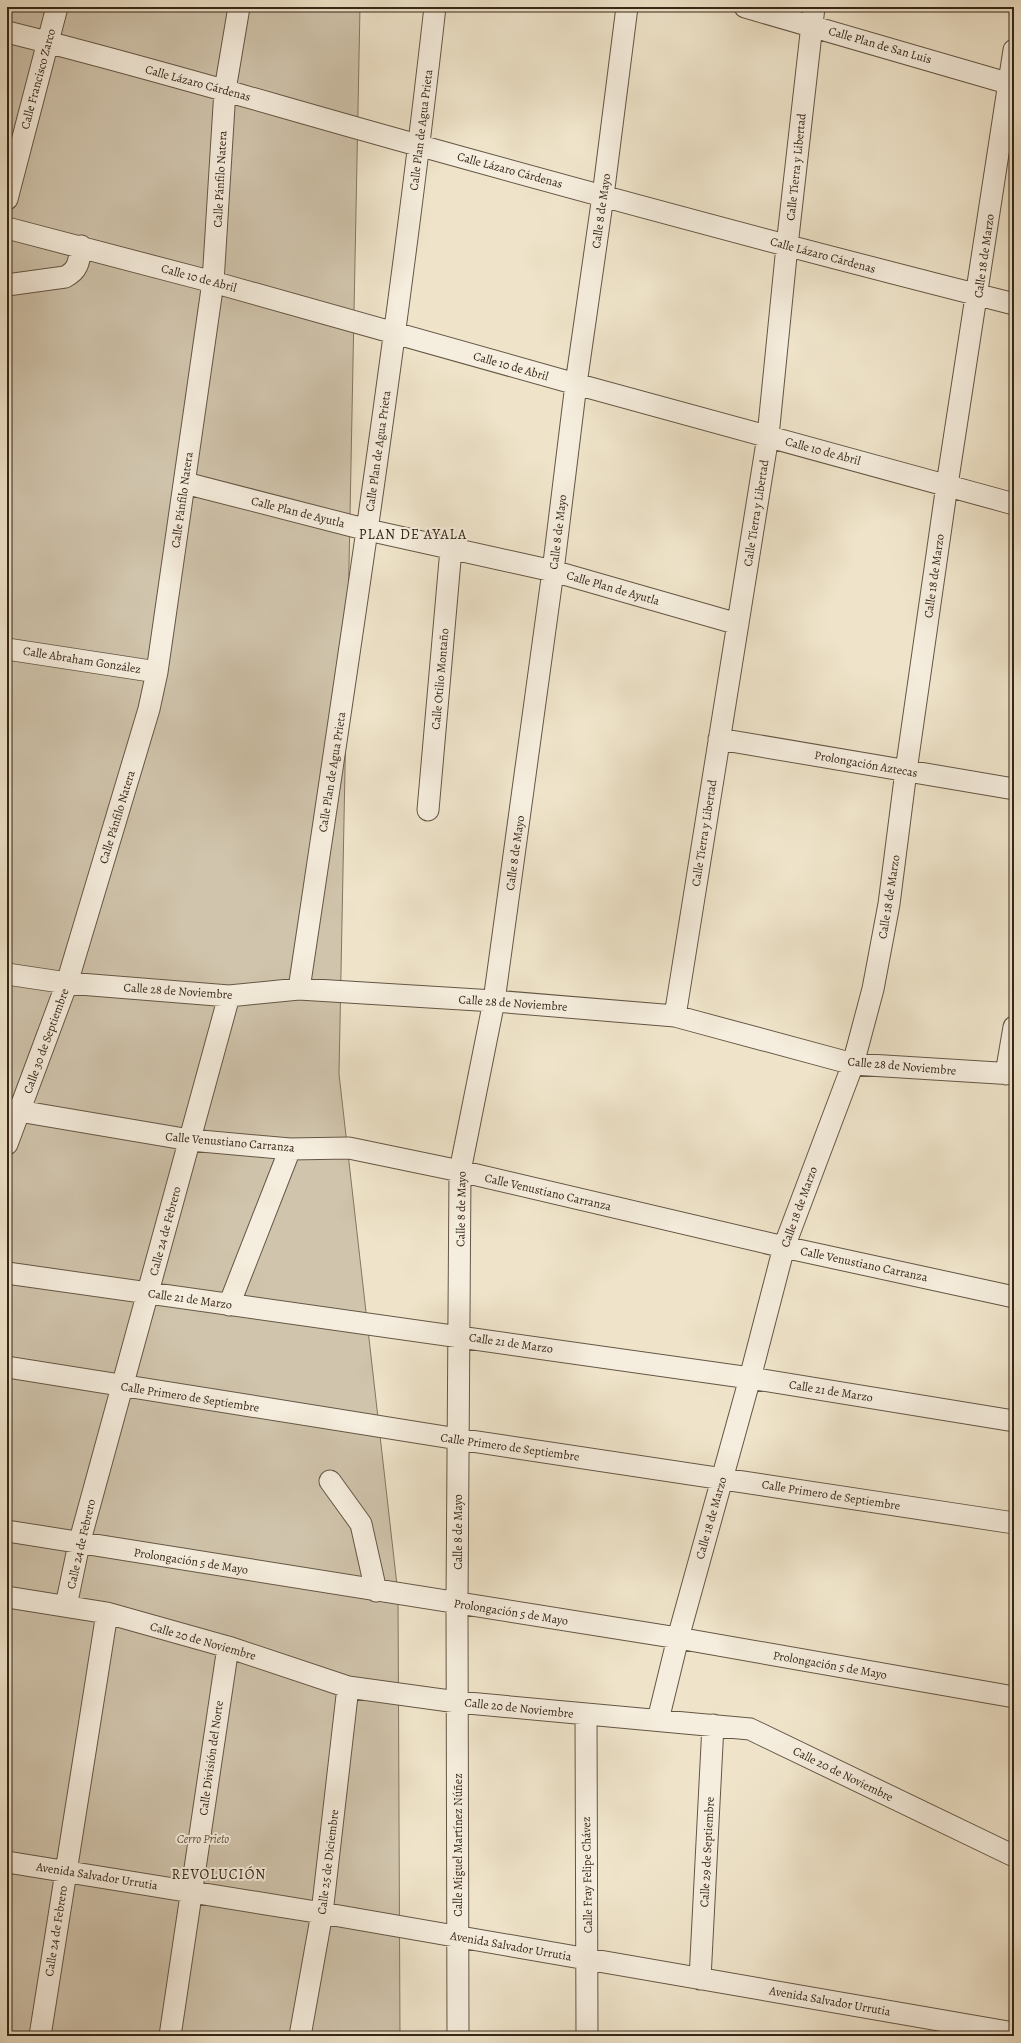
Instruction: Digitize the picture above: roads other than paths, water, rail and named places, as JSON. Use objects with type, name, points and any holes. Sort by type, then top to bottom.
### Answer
[{"type":"street","name":"Calle Francisco Zarco","points":[[7,199],[57,7]]},
{"type":"street","name":"Calle Pánfilo Natera","points":[[67,982],[146,717],[157,672],[213,282],[225,90],[239,7]]},
{"type":"street","name":"Calle Plan de Agua Prieta","points":[[299,989],[368,530],[419,146],[435,7]]},
{"type":"street","name":"Calle 8 de Mayo","points":[[457,1702],[460,1171],[494,1001],[553,571],[576,384],[604,196],[627,7]]},
{"type":"street","name":"Calle Plan de San Luis","points":[[745,7],[813,16],[1011,84]]},
{"type":"street","name":"Calle Tierra y Libertad","points":[[675,1016],[768,436],[787,246],[813,16]]},
{"type":"street","name":"Calle Lázaro Cárdenas","points":[[7,32],[225,90],[419,146],[787,246],[1014,304]]},
{"type":"street","name":"Calle 18 de Marzo","points":[[658,1720],[678,1638],[750,1378],[784,1247],[853,1064],[873,989],[889,904],[906,771],[947,485],[1011,84],[1014,50]]},
{"type":"street","name":"Calle 10 de Abril","points":[[7,228],[81,246],[213,282],[576,384],[1014,504]]},
{"type":"street","points":[[7,285],[65,277],[73,272],[78,266],[81,246]]},
{"type":"street","name":"Calle Plan de Ayutla","points":[[185,483],[368,530],[553,571],[738,624]]},
{"type":"street","name":"Calle Otilio Montaño","points":[[428,810],[451,549]]},
{"type":"street","name":"Calle Abraham González","points":[[7,649],[157,672]]},
{"type":"street","name":"Prolongación Aztecas","points":[[719,739],[1014,789]]},
{"type":"street","name":"Calle 28 de Noviembre","points":[[7,974],[67,982],[228,996],[299,989],[494,1001],[675,1016],[853,1064],[1010,1074]]},
{"type":"street","name":"Calle 30 de Septiembre","points":[[7,1144],[13,1111],[67,982]]},
{"type":"street","name":"Calle 24 de Febrero","points":[[66,1606],[79,1544],[228,996]]},
{"type":"street","points":[[1010,1074],[1014,1027]]},
{"type":"street","name":"Calle Venustiano Carranza","points":[[13,1111],[190,1140],[290,1149],[349,1148],[460,1171],[784,1247],[1014,1297]]},
{"type":"street","points":[[229,1305],[290,1149]]},
{"type":"street","name":"Calle 21 de Marzo","points":[[7,1273],[147,1294],[459,1336],[750,1378],[1014,1421]]},
{"type":"street","name":"Calle Primero de Septiembre","points":[[7,1367],[122,1387],[1014,1523]]},
{"type":"street","points":[[330,1481],[361,1524],[376,1591]]},
{"type":"street","name":"Prolongación 5 de Mayo","points":[[7,1531],[79,1544],[678,1638],[1014,1698]]},
{"type":"street","name":"Calle 20 de Noviembre","points":[[7,1597],[107,1613],[228,1647],[348,1687],[457,1702],[750,1729],[1014,1856]]},
{"type":"street","name":"Calle 24 de Febrero","points":[[40,2036],[107,1613]]},
{"type":"street","name":"Calle División del Norte","points":[[170,2036],[228,1647]]},
{"type":"street","name":"Calle 25 de Diciembre","points":[[300,2036],[322,1913],[348,1687]]},
{"type":"street","name":"Calle Miguel Martínez Núñez","points":[[457,1702],[458,2036]]},
{"type":"street","name":"Calle Fray Felipe Chávez","points":[[586,1714],[588,1959],[587,2036]]},
{"type":"street","name":"Calle 29 de Septiembre","points":[[700,1979],[713,1725]]},
{"type":"street","name":"Avenida Salvador Urrutia","points":[[7,1862],[66,1870],[322,1913],[1014,2032]]},
{"type":"district","name":"PLAN DE AYALA","points":[[413,534]]},
{"type":"district","name":"REVOLUCIÓN","points":[[219,1874]]},
{"type":"park label","name":"Cerro Prieto","points":[[203,1839]]}]
